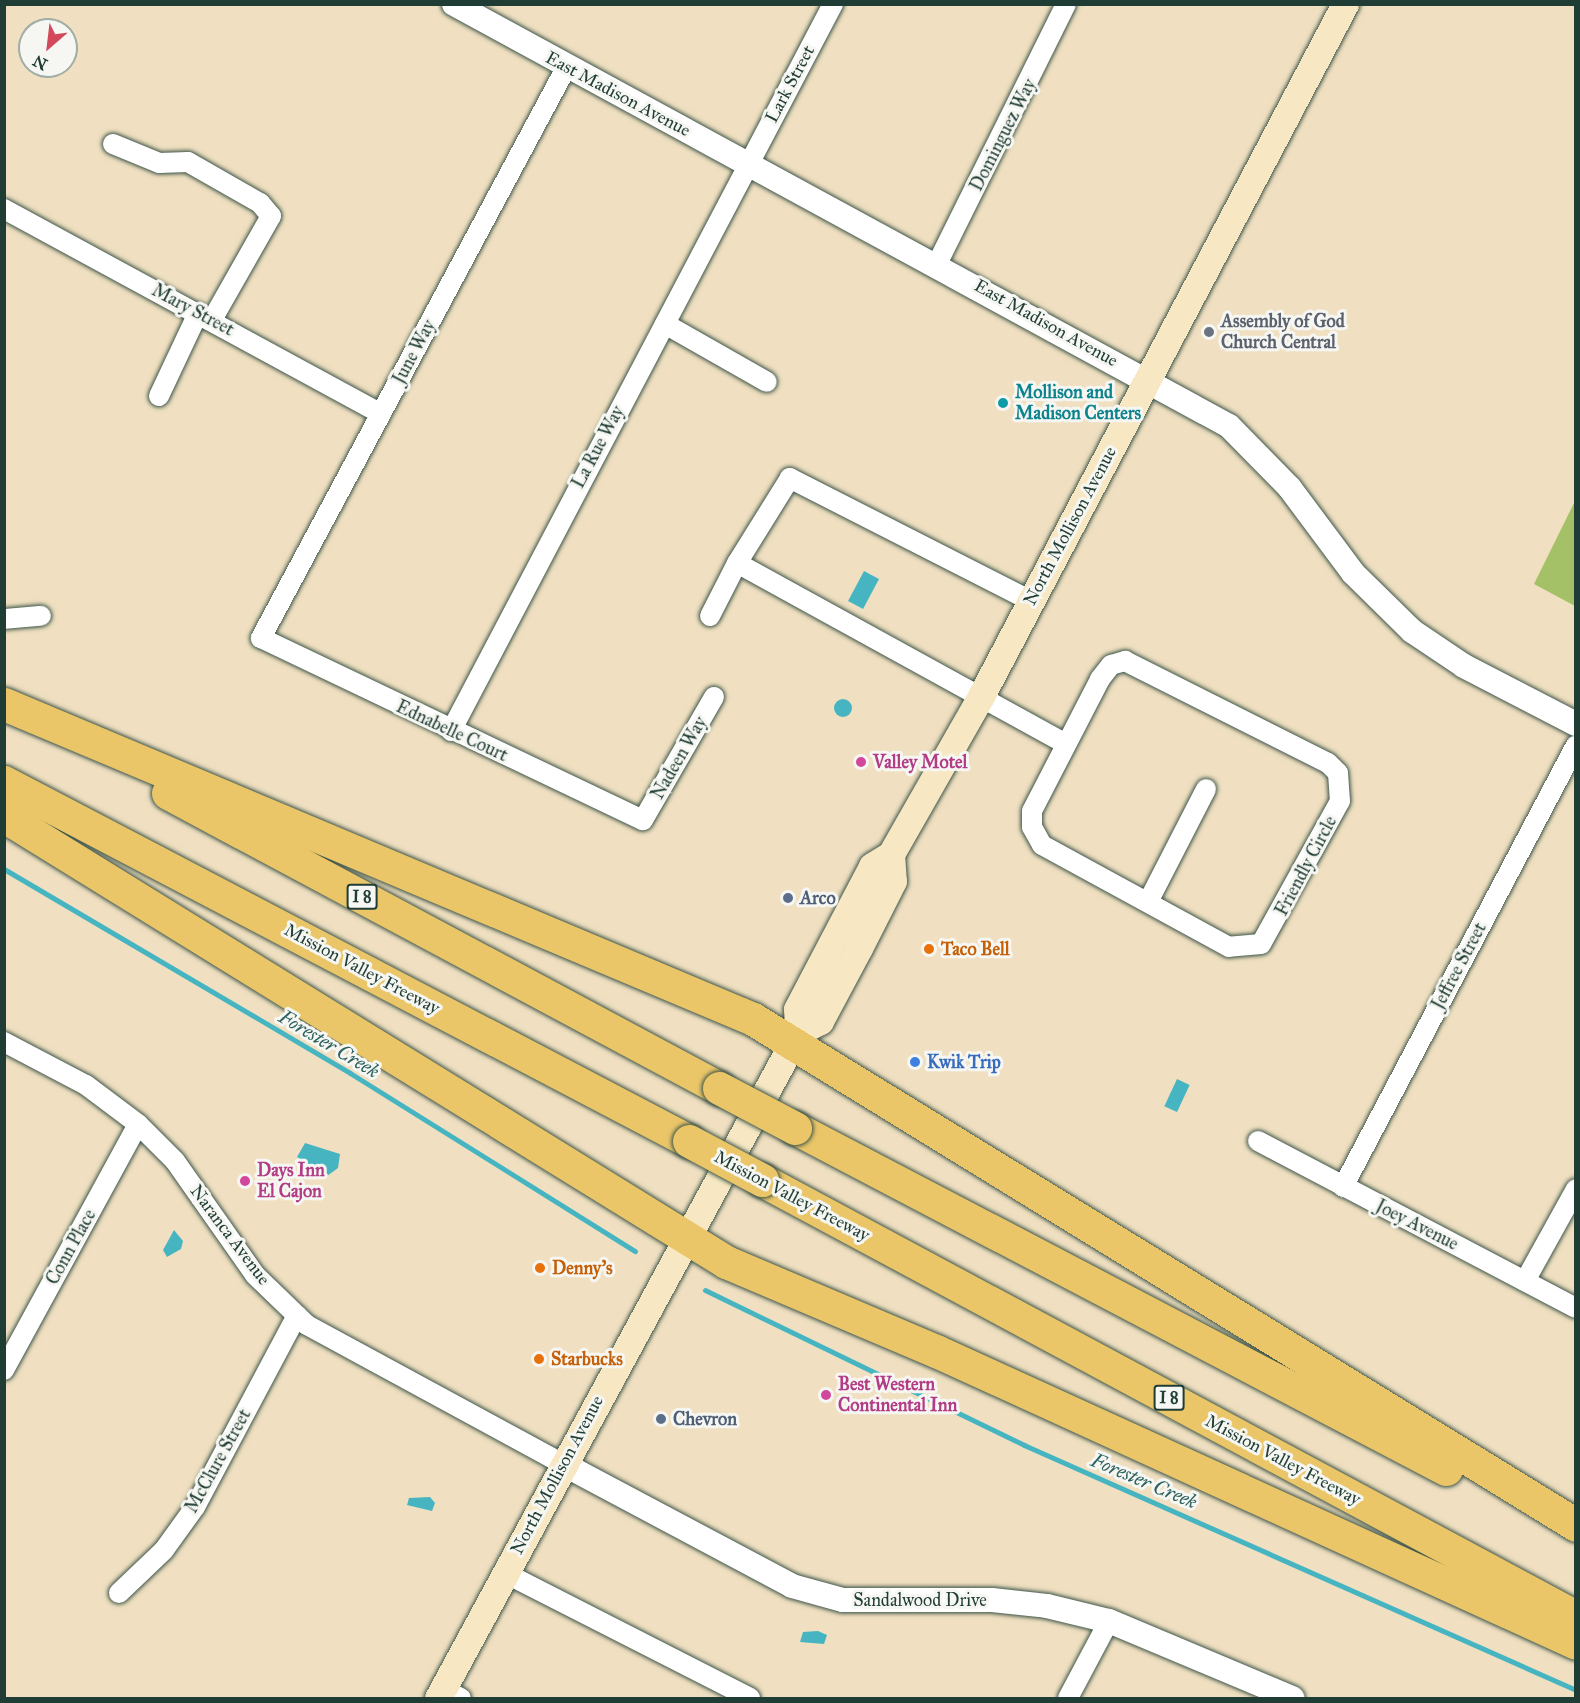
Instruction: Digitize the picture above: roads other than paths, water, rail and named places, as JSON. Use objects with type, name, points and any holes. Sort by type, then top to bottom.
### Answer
[{"type":"highway","points":[[4,705],[796,1037],[1575,1525]]},
{"type":"highway","name":"I 8","points":[[4,705],[719,1088],[1575,1537]]},
{"type":"highway","name":"Mission Valley Freeway","points":[[4,782],[689,1141],[1575,1617]]},
{"type":"highway","points":[[4,816],[726,1262],[936,1351],[1575,1643]]},
{"type":"main road","name":"North Mollison Avenue","points":[[447,1695],[505,1573],[562,1464],[796,1037],[797,1009],[859,890],[872,866],[891,854],[981,696],[1345,4]]},
{"type":"main road","name":"North Mollison Avenue","points":[[796,1037],[820,1021],[893,881],[891,854]]},
{"type":"main road","points":[[859,890],[866,896],[857,927],[862,940]]},
{"type":"street","name":"East Madison Avenue","points":[[454,4],[937,264],[1229,426],[1289,487],[1353,573],[1412,631],[1464,666],[1575,724]]},
{"type":"street","name":"Lark Street","points":[[747,163],[833,4]]},
{"type":"street","name":"Dominguez Way","points":[[937,264],[1066,4]]},
{"type":"street","name":"June Way","points":[[261,638],[567,66]]},
{"type":"street","points":[[113,144],[159,163],[188,162],[260,203],[271,216],[205,316],[159,396]]},
{"type":"street","name":"La Rue Way","points":[[451,731],[747,163]]},
{"type":"street","name":"Mary Street","points":[[4,209],[205,316],[381,414]]},
{"type":"street","points":[[665,324],[767,382]]},
{"type":"street","points":[[710,616],[781,484],[790,478],[1030,601]]},
{"type":"street","points":[[737,563],[1065,743]]},
{"type":"street","points":[[4,619],[41,616]]},
{"type":"street","name":"Ednabelle Court","points":[[261,638],[451,731],[644,820]]},
{"type":"street","name":"Friendly Circle","points":[[1125,661],[1328,763],[1338,773],[1341,801],[1261,944],[1229,947],[1148,902],[1042,845],[1032,826],[1032,811],[1065,743],[1100,679],[1111,665],[1125,661]]},
{"type":"street","name":"Nadeen Way","points":[[644,820],[714,697]]},
{"type":"street","name":"Jeffree Street","points":[[1343,1187],[1575,746]]},
{"type":"street","points":[[1148,902],[1206,789]]},
{"type":"street","name":"Naranca Avenue","points":[[4,1042],[86,1085],[138,1124],[175,1161],[255,1275],[297,1315],[346,1348],[562,1464]]},
{"type":"street","name":"Conn Place","points":[[4,1370],[138,1124]]},
{"type":"street","name":"Joey Avenue","points":[[1258,1142],[1575,1308]]},
{"type":"street","points":[[1525,1281],[1575,1189]]},
{"type":"street","name":"McClure Street","points":[[119,1593],[164,1550],[195,1507],[297,1315]]},
{"type":"street","name":"Sandalwood Drive","points":[[562,1464],[792,1586],[843,1600],[993,1600],[1109,1621],[1292,1698]]},
{"type":"street","points":[[505,1573],[750,1698]]},
{"type":"street","points":[[1068,1698],[1109,1621]]},
{"type":"water","points":[[864,571],[879,579],[863,609],[848,601]]},
{"type":"water","points":[[843,699],[849,702],[852,708],[849,714],[843,717],[837,714],[834,708],[837,702]]},
{"type":"water","points":[[1177,1079],[1190,1085],[1177,1112],[1164,1106]]},
{"type":"water","points":[[305,1143],[340,1154],[338,1168],[327,1176],[297,1157]]},
{"type":"water","points":[[174,1230],[183,1241],[181,1249],[167,1257],[163,1250]]},
{"type":"water","points":[[430,1497],[435,1503],[432,1511],[407,1505],[409,1498]]},
{"type":"water","points":[[818,1631],[827,1635],[824,1644],[800,1642],[803,1632]]},
{"type":"waterway","name":"Forester Creek","points":[[4,869],[350,1073],[635,1251]]},
{"type":"waterway","name":"Forester Creek","points":[[705,1290],[1024,1445],[1576,1690]]},
{"type":"place","name":"Assembly of God Church Central","points":[[1209,332]]},
{"type":"place","name":"Mollison and Madison Centers","points":[[1003,403]]},
{"type":"place","name":"Valley Motel","points":[[861,762]]},
{"type":"place","name":"Arco","points":[[788,898]]},
{"type":"place","name":"Taco Bell","points":[[929,949]]},
{"type":"place","name":"Kwik Trip","points":[[915,1062]]},
{"type":"place","name":"Days Inn El Cajon","points":[[245,1181]]},
{"type":"place","name":"Denny's","points":[[540,1268]]},
{"type":"place","name":"Starbucks","points":[[539,1359]]},
{"type":"place","name":"Best Western Continental Inn","points":[[826,1395]]},
{"type":"place","name":"Chevron","points":[[661,1419]]}]
